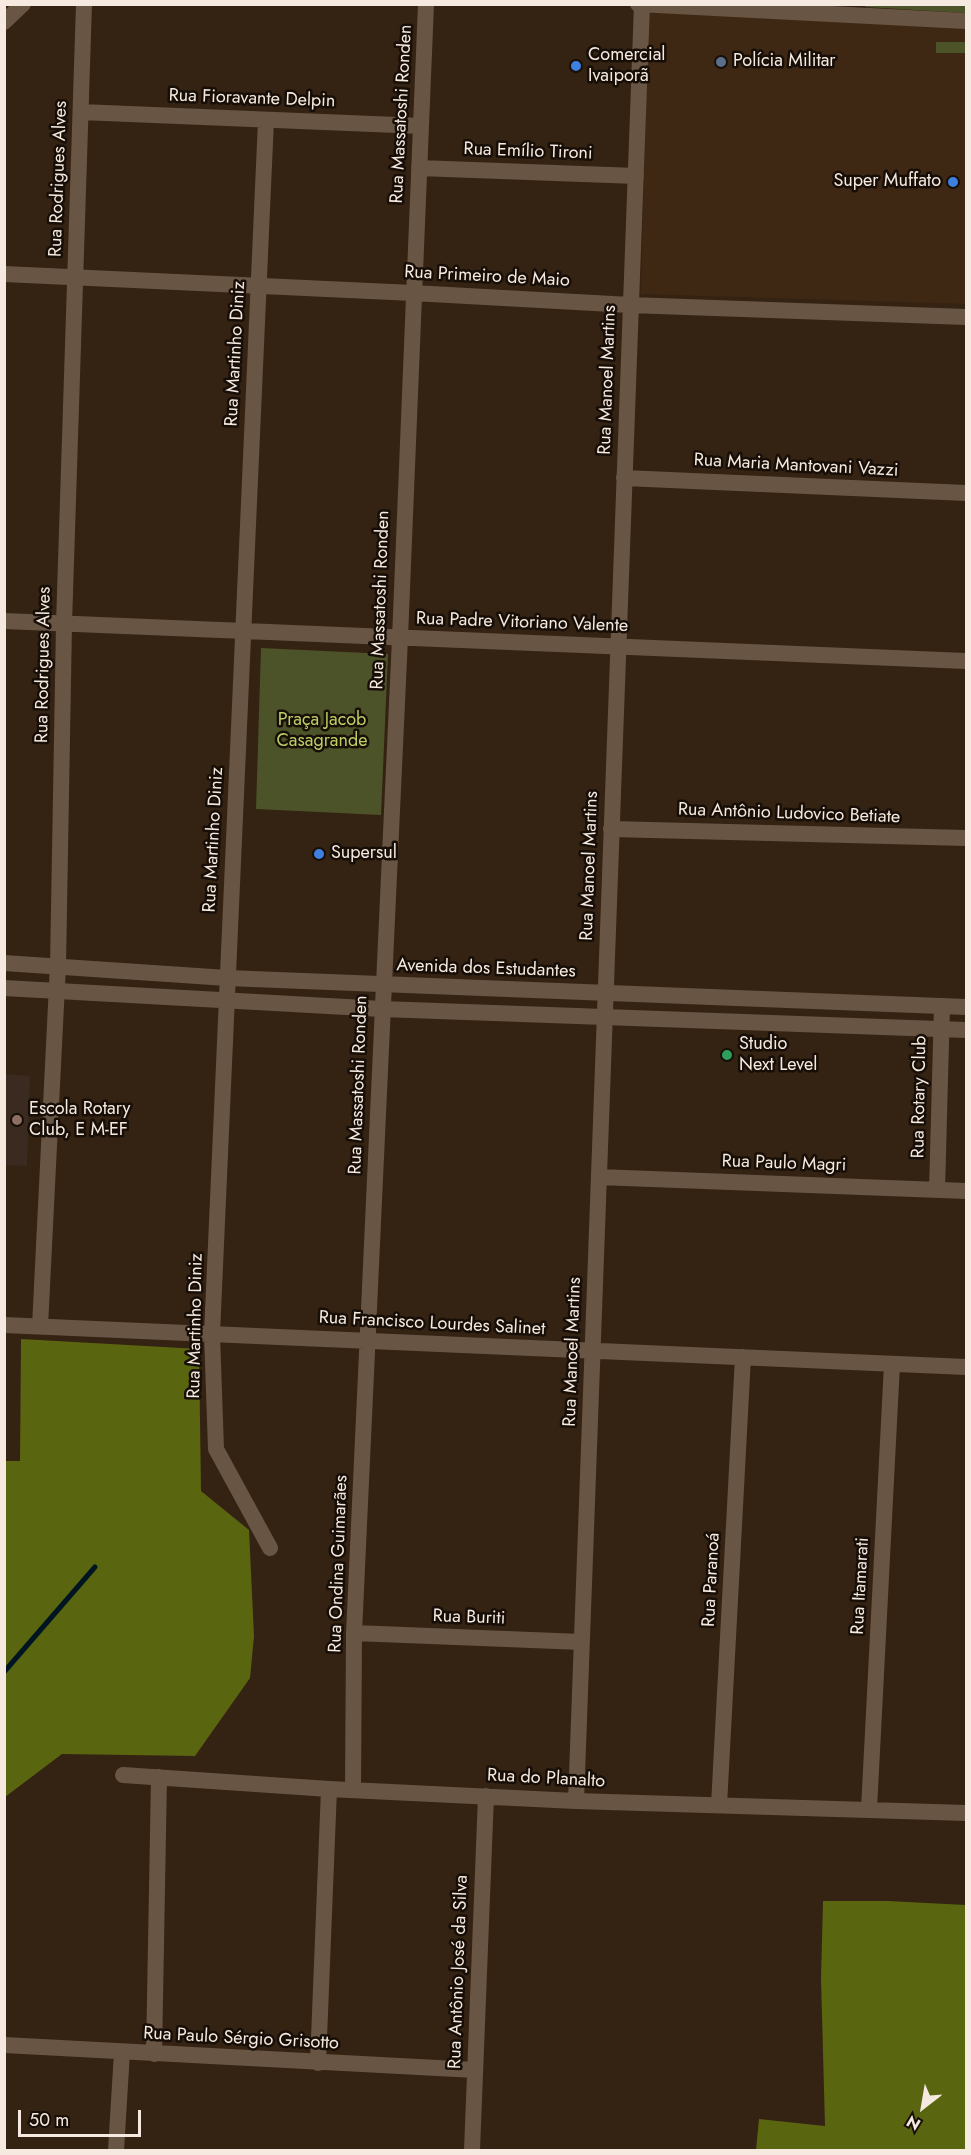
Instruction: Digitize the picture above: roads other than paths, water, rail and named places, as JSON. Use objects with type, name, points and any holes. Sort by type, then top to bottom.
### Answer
[{"type":"street","points":[[4,21],[23,4]]},
{"type":"street","name":"Rua Rodrigues Alves","points":[[40,1326],[58,965],[64,624],[84,4]]},
{"type":"street","name":"Rua Massatoshi Ronden","points":[[367,1341],[400,638],[426,4]]},
{"type":"street","points":[[641,5],[966,21]]},
{"type":"street","name":"Rua Manoel Martins","points":[[576,1800],[641,5]]},
{"type":"street","name":"Rua Fioravante Delpin","points":[[81,112],[421,126]]},
{"type":"street","name":"Rua Martinho Diniz","points":[[266,120],[212,1334],[216,1449],[270,1548]]},
{"type":"street","name":"Rua Emílio Tironi","points":[[419,168],[636,176]]},
{"type":"street","name":"Rua Primeiro de Maio","points":[[4,274],[630,305],[966,317]]},
{"type":"street","name":"Rua Maria Mantovani Vazzi","points":[[624,478],[966,494]]},
{"type":"street","name":"Rua Padre Vitoriano Valente","points":[[4,621],[966,661]]},
{"type":"street","name":"Rua Antônio Ludovico Betiate","points":[[611,829],[966,838]]},
{"type":"street","name":"Avenida dos Estudantes","points":[[4,963],[227,978],[966,1007]]},
{"type":"street","points":[[4,988],[382,1009],[966,1030]]},
{"type":"street","points":[[768,1023],[770,999]]},
{"type":"street","name":"Rua Rotary Club","points":[[937,1190],[942,1006]]},
{"type":"street","name":"Rua Paulo Magri","points":[[599,1177],[966,1191]]},
{"type":"street","name":"Rua Francisco Lourdes Salinet","points":[[4,1325],[966,1367]]},
{"type":"street","name":"Rua Ondina Guimarães","points":[[353,1790],[354,1633],[367,1341]]},
{"type":"street","name":"Rua Paranoá","points":[[720,1805],[743,1357]]},
{"type":"street","name":"Rua Itamarati","points":[[868,1809],[892,1364]]},
{"type":"street","name":"Rua Buriti","points":[[354,1633],[582,1642]]},
{"type":"street","name":"Rua do Planalto","points":[[123,1775],[329,1789],[966,1813]]},
{"type":"street","points":[[154,2054],[159,1777]]},
{"type":"street","points":[[318,2063],[329,1789]]},
{"type":"street","name":"Rua Antônio José da Silva","points":[[472,2151],[486,1796]]},
{"type":"street","name":"Rua Paulo Sérgio Grisotto","points":[[4,2044],[475,2070]]},
{"type":"street","points":[[117,2151],[122,2052]]},
{"type":"waterway","points":[[4,1672],[95,1567]]},
{"type":"place","name":"Polícia Militar","points":[[721,62]]},
{"type":"place","name":"Comercial Ivaiporã","points":[[576,66]]},
{"type":"place","name":"Super Muffato","points":[[953,182]]},
{"type":"place","name":"Supersul","points":[[319,854]]},
{"type":"place","name":"Studio Next Level","points":[[727,1055]]},
{"type":"place","name":"Escola Rotary Club, E M-EF","points":[[17,1120]]},
{"type":"park label","name":"Praça Jacob Casagrande","points":[[322,731]]}]
